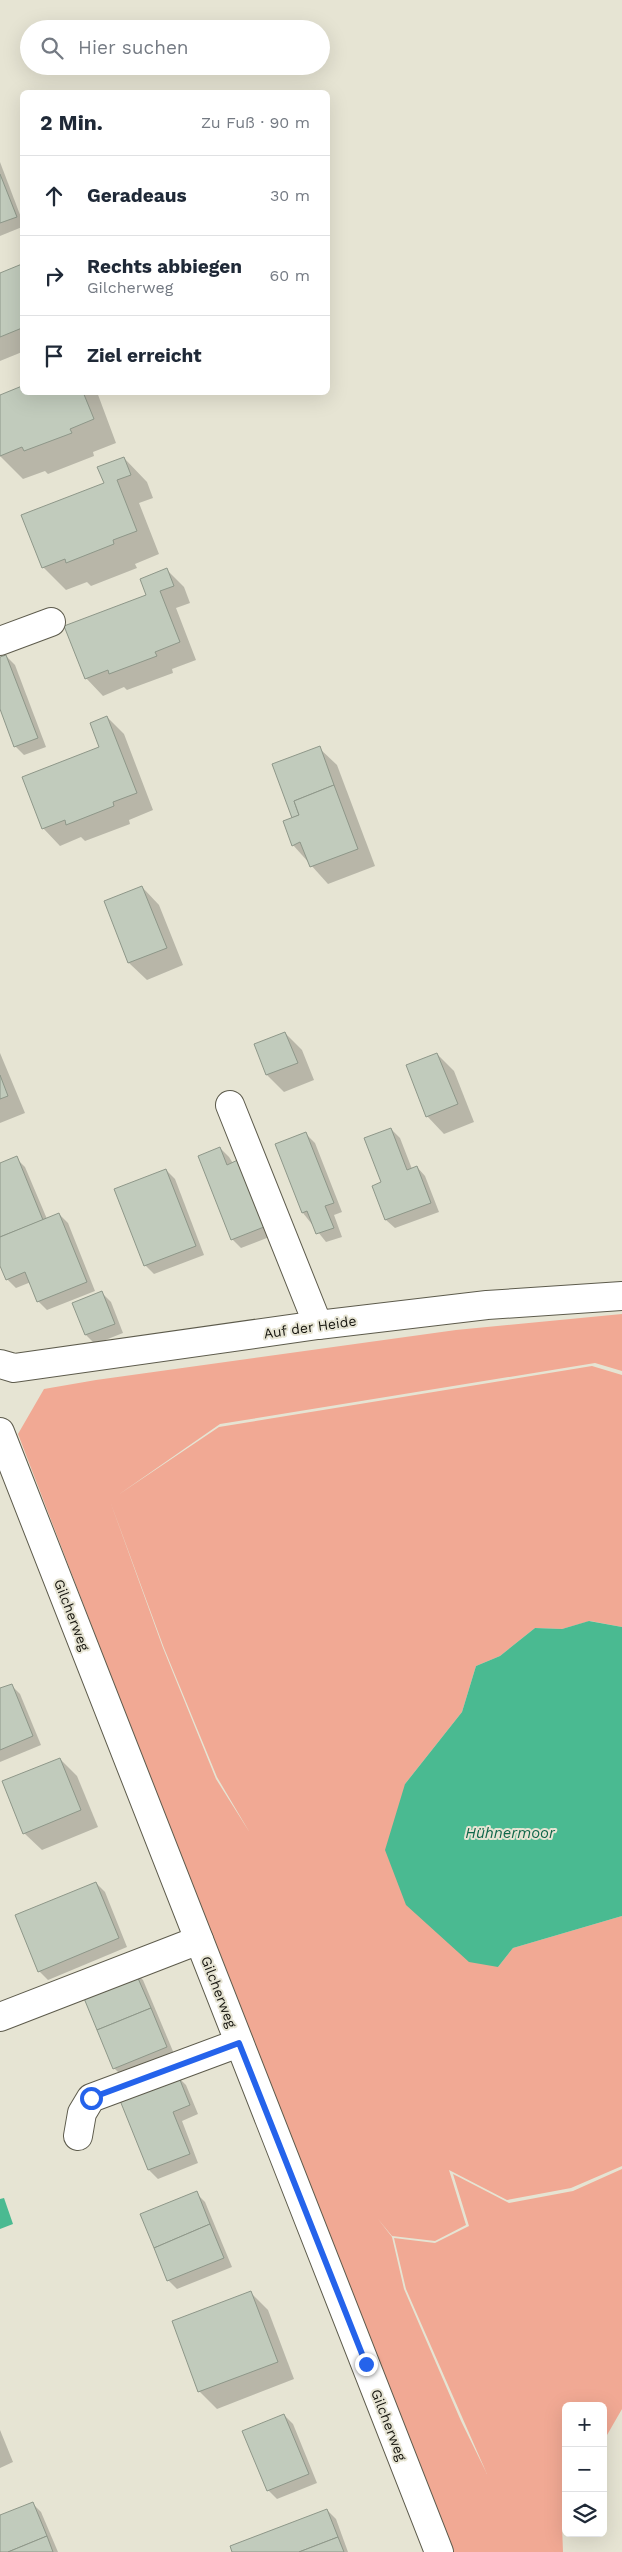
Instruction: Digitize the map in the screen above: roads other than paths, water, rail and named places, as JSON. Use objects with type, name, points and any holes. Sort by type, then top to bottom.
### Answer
[{"type":"street","points":[[0,641],[51,622]]},
{"type":"street","points":[[230,1105],[318,1325]]},
{"type":"street","name":"Auf der Heide","points":[[0,1364],[14,1368],[318,1325],[487,1305],[622,1296]]},
{"type":"street","name":"Gilcherweg","points":[[0,1432],[440,2552]]},
{"type":"street","points":[[0,2017],[199,1940]]},
{"type":"street","points":[[78,2136],[82,2114],[91,2098],[239,2043]]},
{"type":"water","name":"Hühnermoor","points":[[589,1621],[622,1627],[622,1916],[513,1948],[498,1967],[469,1962],[406,1905],[385,1850],[405,1784],[462,1712],[476,1666],[500,1656],[535,1628],[562,1629]]},
{"type":"water","points":[[4,2198],[13,2224],[0,2229],[0,2199]]}]
